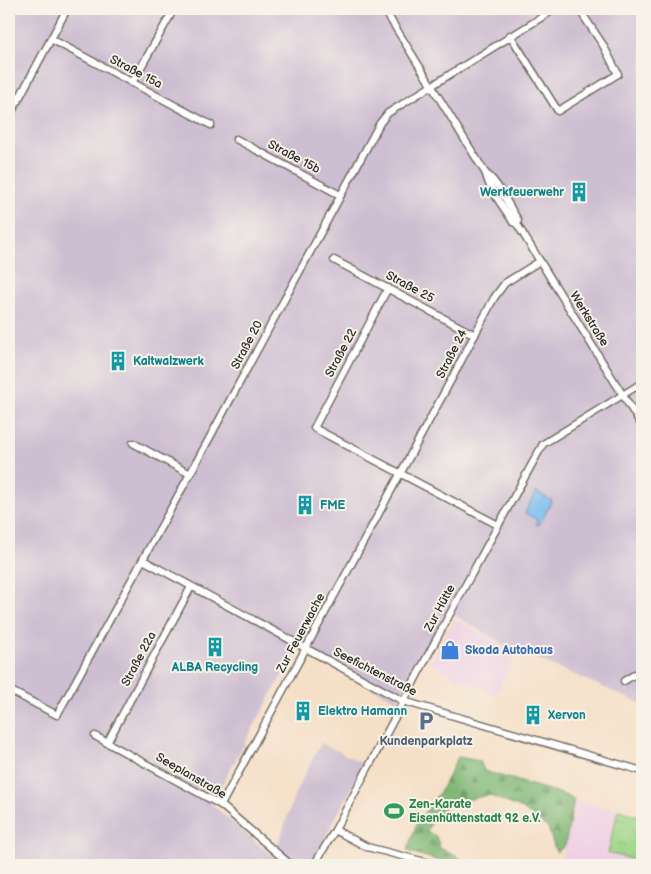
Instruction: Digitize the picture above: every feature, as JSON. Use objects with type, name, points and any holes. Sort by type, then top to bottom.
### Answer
[{"type":"street","points":[[9,117],[67,9]]},
{"type":"street","points":[[132,83],[174,9]]},
{"type":"street","name":"Werkstraße","points":[[384,9],[486,174],[486,178],[495,194],[513,222],[517,224],[642,426]]},
{"type":"street","name":"Straße 20","points":[[9,690],[57,715],[190,474],[340,195],[380,123],[388,113],[510,35],[555,9]]},
{"type":"street","points":[[510,35],[558,110],[618,74],[603,45],[579,9]]},
{"type":"street","name":"Straße 15a","points":[[51,39],[211,125]]},
{"type":"street","name":"Straße 15b","points":[[236,139],[340,195]]},
{"type":"street","name":"Straße 25","points":[[334,260],[475,335]]},
{"type":"street","name":"Straße 24","points":[[401,473],[494,298],[505,283],[540,261]]},
{"type":"street","name":"Straße 22","points":[[388,288],[314,428],[401,473]]},
{"type":"street","name":"Zur Hütte","points":[[314,865],[335,830],[543,444],[642,383]]},
{"type":"street","points":[[133,444],[190,474]]},
{"type":"street","points":[[401,473],[498,525]]},
{"type":"street","name":"Zur Feuerwache","points":[[221,805],[401,473]]},
{"type":"street","name":"Seefichtenstraße","points":[[143,560],[403,701],[642,771]]},
{"type":"street","name":"Straße 22a","points":[[107,743],[191,587]]},
{"type":"street","points":[[624,681],[642,670]]},
{"type":"street","name":"Seeplanstraße","points":[[95,736],[221,805],[291,865]]},
{"type":"street","points":[[335,830],[367,847],[437,865]]},
{"type":"shaded area","points":[[9,9],[642,9],[642,704],[505,645],[448,611],[397,701],[298,647],[211,804],[277,860],[277,865],[9,865]]},
{"type":"shaded area","name":"Skoda Autohaus","points":[[455,619],[518,653],[495,695],[430,664]]},
{"type":"shaded area","points":[[321,743],[364,764],[312,863],[310,865],[297,865],[277,848],[296,791]]},
{"type":"shaded area","points":[[576,800],[617,810],[607,854],[642,863],[642,865],[561,865]]},
{"type":"green space","points":[[458,757],[480,761],[484,771],[574,799],[565,846],[556,852],[548,828],[523,809],[488,795],[470,799],[459,798],[435,816],[426,832],[436,836],[440,848],[473,865],[453,865],[407,851],[417,823],[441,790]]},
{"type":"green space","points":[[618,810],[642,817],[642,862],[608,853]]},
{"type":"water","points":[[536,492],[552,501],[539,525],[536,524],[538,520],[525,513]]},
{"type":"place","name":"Werkfeuerwehr","points":[[579,192]]},
{"type":"place","name":"Kaltwalzwerk","points":[[118,361]]},
{"type":"place","name":"FME","points":[[305,505]]},
{"type":"place","name":"ALBA Recycling","points":[[215,647]]},
{"type":"place","name":"Skoda Autohaus","points":[[450,650]]},
{"type":"place","name":"Elektro Hamann","points":[[303,711]]},
{"type":"place","name":"Xervon","points":[[533,715]]},
{"type":"place","name":"Kundenparkplatz","points":[[426,721]]},
{"type":"place","name":"Zen-Karate Eisenhüttenstadt 92 e.V.","points":[[394,811]]}]
